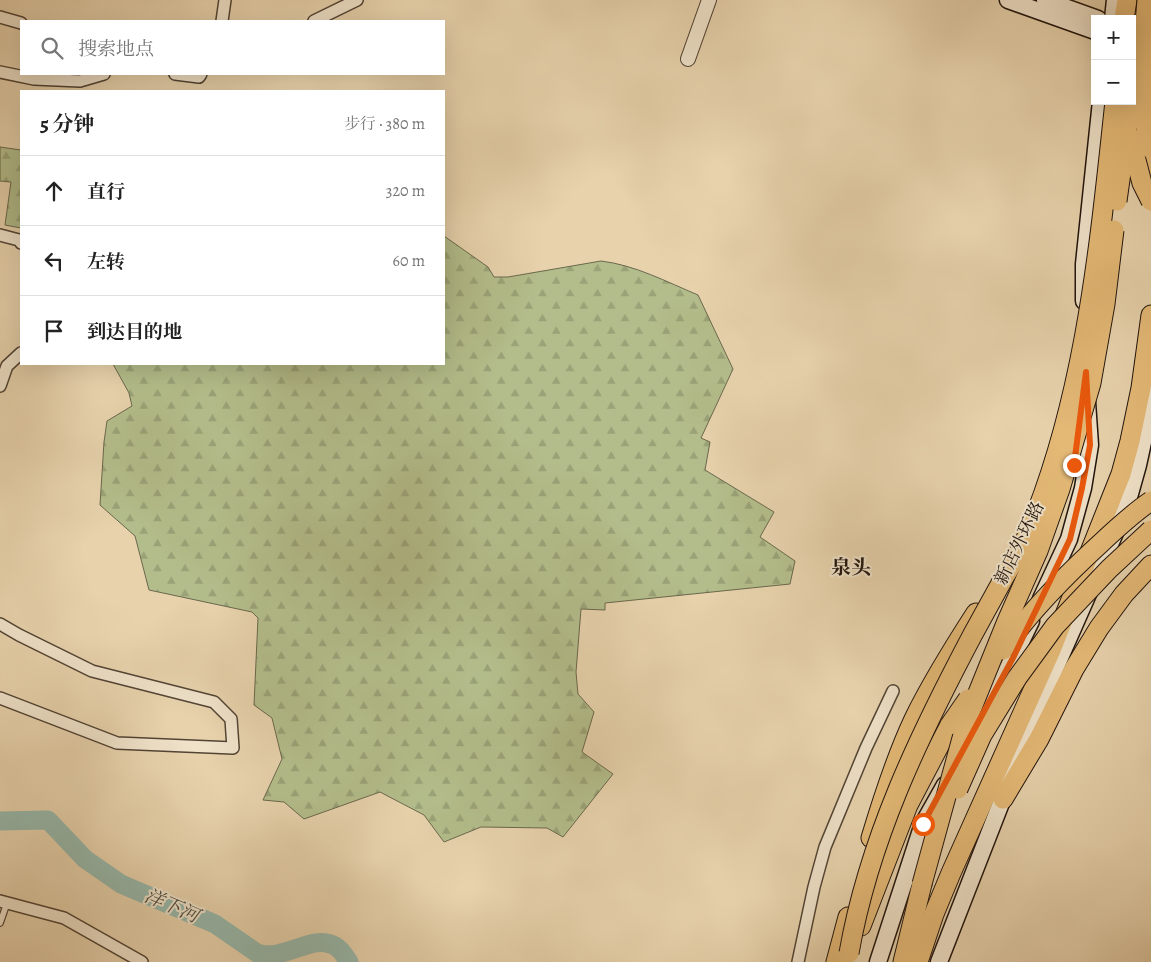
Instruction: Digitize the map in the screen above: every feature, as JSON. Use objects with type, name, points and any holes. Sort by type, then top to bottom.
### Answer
[{"type":"highway","points":[[1127,0],[1130,15]]},
{"type":"highway","points":[[1136,64],[1146,0]]},
{"type":"highway","points":[[1146,0],[1141,75],[1142,102],[1151,149]]},
{"type":"highway","points":[[1136,55],[1151,172]]},
{"type":"highway","name":"新店外环路","points":[[844,959],[866,878],[903,775],[944,689],[1023,545],[1047,483],[1076,379],[1091,302],[1116,105]]},
{"type":"highway","points":[[1126,105],[1131,146],[1142,183],[1151,201]]},
{"type":"highway","name":"新店外环路","points":[[902,962],[968,720],[1007,621],[1038,551],[1060,489],[1091,383],[1105,304],[1130,105]]},
{"type":"highway","points":[[995,797],[1051,650],[1122,474],[1141,388],[1151,315]]},
{"type":"highway","points":[[844,959],[908,805],[950,725],[1014,634],[1075,566],[1137,510],[1151,501]]},
{"type":"highway","points":[[922,884],[954,797],[982,734],[1017,678],[1055,626],[1109,569],[1151,530]]},
{"type":"highway","points":[[918,962],[934,914],[951,873],[995,797],[1039,739],[1085,650],[1112,609],[1151,564]]},
{"type":"highway","points":[[844,959],[861,872],[898,758],[915,718],[942,665],[997,580]]},
{"type":"main road","points":[[1008,0],[1091,30]]},
{"type":"main road","points":[[1045,0],[1091,16]]},
{"type":"main road","points":[[1113,15],[1115,0]]},
{"type":"main road","points":[[878,962],[923,824],[1014,656],[1070,539],[1090,445],[1086,372],[1084,264],[1101,105]]},
{"type":"main road","points":[[997,580],[1074,465],[1086,372]]},
{"type":"main road","points":[[939,962],[995,797],[1048,686],[1126,508],[1144,438],[1151,377]]},
{"type":"main road","points":[[1124,594],[1151,579]]},
{"type":"street","points":[[316,20],[357,0]]},
{"type":"street","points":[[688,59],[709,0]]},
{"type":"street","points":[[1136,18],[1140,0]]},
{"type":"street","points":[[222,20],[223,1]]},
{"type":"street","points":[[0,17],[20,24]]},
{"type":"street","points":[[0,72],[34,79],[80,81],[101,75]]},
{"type":"street","points":[[183,75],[199,77],[200,75]]},
{"type":"street","points":[[0,235],[20,242]]},
{"type":"street","points":[[0,386],[7,366],[20,354]]},
{"type":"street","points":[[0,624],[92,671],[214,702],[230,719],[234,748],[117,742],[0,698]]},
{"type":"street","points":[[798,962],[825,847],[892,691]]},
{"type":"street","points":[[4,902],[64,918],[142,962]]},
{"type":"lane","points":[[0,923],[4,902]]},
{"type":"green space","points":[[0,147],[20,150],[20,228],[5,225],[11,182],[0,181]]},
{"type":"green space","points":[[445,237],[488,267],[494,277],[508,277],[601,261],[626,266],[698,295],[733,369],[701,438],[710,442],[705,470],[774,512],[760,537],[795,561],[790,584],[605,603],[605,610],[581,609],[576,672],[578,694],[594,712],[582,752],[613,774],[563,837],[547,828],[481,827],[444,842],[424,815],[380,792],[304,819],[284,802],[263,800],[282,759],[272,718],[254,705],[258,618],[252,612],[149,590],[135,536],[100,505],[107,421],[132,406],[129,393],[114,365],[445,365]]},
{"type":"waterway","name":"洋下河","points":[[0,821],[48,820],[85,859],[121,884],[215,924],[257,953],[277,954],[307,945],[325,943],[338,948],[349,962]]},
{"type":"district","name":"泉头","points":[[851,567]]},
{"type":"route","points":[[923,824],[1014,656],[1070,539],[1090,445],[1086,372],[1074,465]]}]
